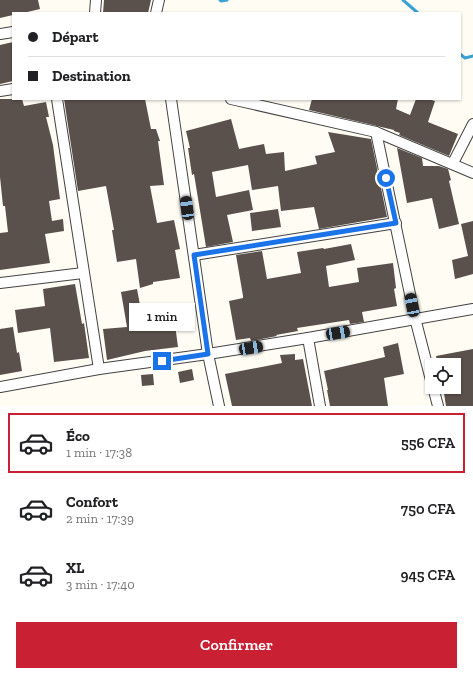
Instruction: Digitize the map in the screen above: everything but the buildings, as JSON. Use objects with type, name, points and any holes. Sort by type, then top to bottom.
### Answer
[{"type":"street","points":[[95,12],[96,0]]},
{"type":"street","points":[[156,12],[159,0]]},
{"type":"street","points":[[0,34],[12,32]]},
{"type":"street","points":[[0,91],[12,89]]},
{"type":"street","points":[[57,100],[99,370]]},
{"type":"street","points":[[171,100],[208,354],[219,406]]},
{"type":"street","points":[[235,100],[376,132],[473,173]]},
{"type":"street","points":[[453,164],[473,124]]},
{"type":"street","points":[[376,132],[396,223],[414,318],[425,360]]},
{"type":"street","points":[[194,255],[396,223]]},
{"type":"street","points":[[0,283],[83,273]]},
{"type":"street","points":[[0,387],[99,370],[308,338],[414,318],[473,309]]},
{"type":"street","points":[[308,338],[320,406]]},
{"type":"street","points":[[434,394],[438,406]]},
{"type":"waterway","points":[[220,0],[227,0]]},
{"type":"waterway","points":[[403,0],[417,12]]},
{"type":"waterway","points":[[461,55],[465,58],[473,56]]},
{"type":"route","points":[[162,361],[208,354],[194,255],[396,223],[386,178]]}]
